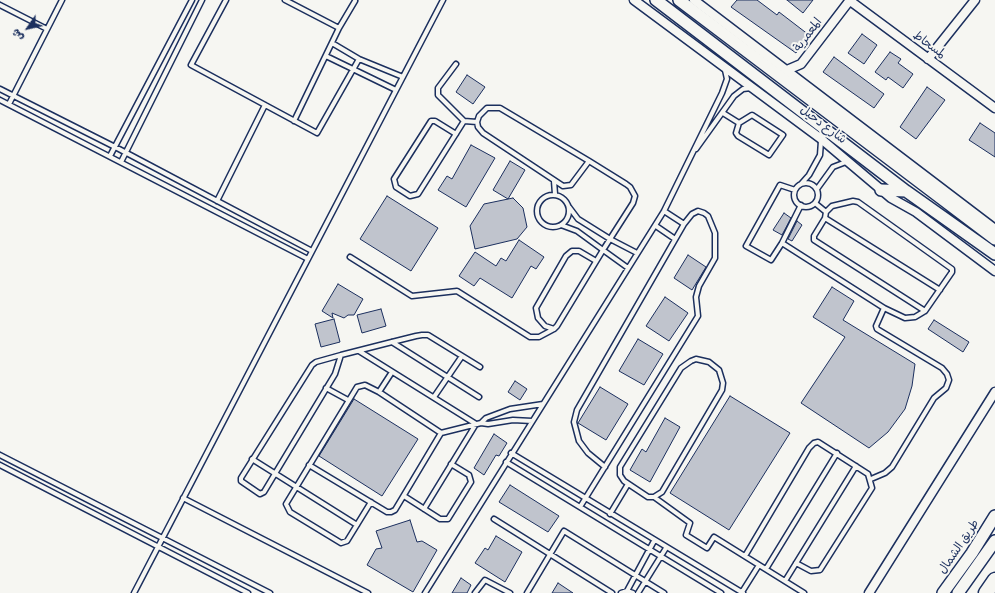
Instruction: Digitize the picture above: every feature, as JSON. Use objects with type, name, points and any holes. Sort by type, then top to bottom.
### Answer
[{"type":"highway","points":[[986,593],[995,580]]},
{"type":"main road","name":"شارع دحيل","points":[[656,0],[906,191],[995,254]]},
{"type":"main road","name":"شارع دحيل","points":[[679,0],[995,239]]},
{"type":"main road","points":[[901,158],[913,176]]},
{"type":"main road","points":[[881,190],[906,191]]},
{"type":"main road","name":"طريق الشمال","points":[[943,593],[972,553],[995,516]]},
{"type":"main road","points":[[958,593],[995,541]]},
{"type":"street","name":"شارع دحيل","points":[[634,0],[820,138],[849,161],[881,190],[916,212],[995,270]]},
{"type":"street","name":"شارع دحيل","points":[[694,0],[995,229]]},
{"type":"street","name":"المعمرية","points":[[787,70],[801,64],[850,0]]},
{"type":"street","name":"لمسحاط","points":[[850,0],[995,108]]},
{"type":"street","points":[[928,59],[975,0]]},
{"type":"street","name":"المعمرية","points":[[799,80],[801,64]]},
{"type":"street","points":[[869,593],[995,392]]},
{"type":"lane","points":[[9,104],[62,0]]},
{"type":"lane","points":[[110,156],[192,0]]},
{"type":"lane","points":[[121,162],[202,0]]},
{"type":"lane","points":[[226,0],[191,65],[317,134],[359,59]]},
{"type":"lane","points":[[285,0],[339,28]]},
{"type":"lane","points":[[134,593],[443,0]]},
{"type":"lane","points":[[294,121],[339,28],[355,1]]},
{"type":"lane","points":[[0,5],[47,29]]},
{"type":"lane","points":[[332,42],[359,59],[403,77]]},
{"type":"lane","points":[[326,56],[396,90]]},
{"type":"lane","points":[[456,64],[438,88],[438,95],[464,121],[477,122]]},
{"type":"lane","points":[[425,593],[511,453],[637,253],[656,226],[722,93],[727,79],[724,68]]},
{"type":"lane","points":[[689,159],[737,93],[743,89],[751,88]]},
{"type":"lane","points":[[0,89],[125,152],[312,251]]},
{"type":"lane","points":[[0,100],[308,258]]},
{"type":"lane","points":[[217,200],[265,105]]},
{"type":"lane","points":[[350,257],[412,296],[458,291],[530,337],[539,337],[554,329],[633,203],[635,196],[630,187],[589,161],[500,108],[487,108],[479,116],[477,122],[478,127],[483,133],[563,186],[571,185],[589,161]]},
{"type":"lane","points":[[723,113],[739,123]]},
{"type":"lane","points":[[752,115],[782,135],[769,155],[738,136],[736,133],[739,123],[752,115]]},
{"type":"lane","points":[[456,134],[436,121],[431,121],[394,179],[396,187],[410,196],[418,194],[456,134],[464,121]]},
{"type":"lane","points":[[795,190],[812,170],[820,155],[822,145],[820,138]]},
{"type":"lane","points":[[817,189],[833,167],[841,162],[849,161]]},
{"type":"lane","points":[[554,181],[555,194]]},
{"type":"lane","points":[[795,190],[796,200],[801,205],[808,206],[815,203],[818,196],[817,189],[810,183],[801,184]]},
{"type":"lane","points":[[795,190],[781,184],[746,245],[771,260],[782,243],[801,205]]},
{"type":"lane","points":[[569,207],[569,214],[566,220],[561,225],[555,227],[542,223],[538,217],[538,204],[548,195],[555,194],[567,201],[569,207],[578,219],[610,239],[637,253]]},
{"type":"lane","points":[[782,243],[884,308],[905,318],[915,317],[925,311],[952,272],[952,269],[858,202],[853,201],[836,204],[826,212],[825,218],[814,236],[814,240],[925,311]]},
{"type":"lane","points":[[815,203],[826,212]]},
{"type":"lane","points":[[664,211],[684,224]]},
{"type":"lane","points":[[580,507],[586,499],[698,316],[696,297],[699,286],[715,258],[715,233],[708,216],[704,213],[698,211],[692,214],[684,224],[575,417],[574,428],[581,444],[588,453],[605,467]]},
{"type":"lane","points":[[825,218],[940,290]]},
{"type":"lane","points":[[561,225],[577,231],[628,268]]},
{"type":"lane","points":[[656,226],[675,239]]},
{"type":"lane","points":[[554,329],[541,323],[536,313],[536,308],[562,263],[568,254],[575,251],[596,261]]},
{"type":"lane","points":[[871,479],[885,473],[892,467],[934,398],[946,388],[949,380],[947,374],[942,368],[877,329],[876,326],[884,308]]},
{"type":"lane","points":[[341,355],[338,368],[264,492],[260,494],[241,481],[241,478],[312,365],[316,362],[341,355],[416,336],[428,335],[480,367]]},
{"type":"lane","points":[[392,342],[479,397]]},
{"type":"lane","points":[[358,351],[478,423],[488,424],[513,420],[532,421]]},
{"type":"lane","points":[[434,397],[462,356]]},
{"type":"lane","points":[[654,497],[662,492],[722,390],[722,375],[715,366],[709,362],[703,360],[691,361],[684,364],[677,372],[620,467],[620,477],[628,484],[648,496],[654,497],[690,523],[686,535],[707,548],[714,537],[804,593]]},
{"type":"lane","points":[[379,392],[392,372]]},
{"type":"lane","points":[[371,502],[347,541],[341,543],[290,512],[286,504],[348,400],[360,385],[365,385],[379,392],[441,433]]},
{"type":"lane","points":[[326,388],[348,400]]},
{"type":"lane","points":[[309,464],[387,512],[391,512],[395,510],[404,496],[441,433],[478,423],[510,408],[542,404]]},
{"type":"lane","points":[[424,509],[478,423]]},
{"type":"lane","points":[[745,556],[809,448],[814,443],[818,442],[868,474],[871,479],[872,488],[820,570],[811,571],[796,562]]},
{"type":"lane","points":[[511,453],[742,593],[758,565]]},
{"type":"lane","points":[[766,569],[837,453]]},
{"type":"lane","points":[[0,455],[270,593]]},
{"type":"lane","points":[[252,459],[296,485],[357,525]]},
{"type":"lane","points":[[506,462],[721,593]]},
{"type":"lane","points":[[404,496],[440,519],[448,519],[471,482],[469,475],[451,464]]},
{"type":"lane","points":[[0,465],[248,593]]},
{"type":"lane","points":[[785,581],[856,466]]},
{"type":"lane","points":[[610,514],[628,484]]},
{"type":"lane","points":[[183,498],[368,593]]},
{"type":"lane","points":[[494,519],[612,593]]},
{"type":"lane","points":[[527,593],[564,531],[664,593]]},
{"type":"lane","points":[[627,591],[654,541]]},
{"type":"lane","points":[[638,593],[666,548]]},
{"type":"lane","points":[[475,593],[485,580],[510,593]]},
{"type":"lane","points":[[498,593],[501,588]]},
{"type":"lane","points":[[621,593],[627,591],[633,593]]},
{"type":"building","points":[[737,0],[757,0],[777,15],[779,12],[809,35],[796,53],[731,7]]},
{"type":"building","points":[[787,0],[813,0],[803,13]]},
{"type":"building","points":[[862,34],[877,45],[864,64],[848,53]]},
{"type":"building","points":[[890,52],[901,59],[898,63],[913,74],[903,88],[888,77],[886,80],[875,72]]},
{"type":"building","points":[[834,57],[884,94],[874,108],[823,72]]},
{"type":"building","points":[[467,75],[485,87],[473,104],[456,92]]},
{"type":"building","points":[[927,87],[945,100],[916,139],[900,127]]},
{"type":"building","points":[[980,123],[995,133],[995,157],[969,140]]},
{"type":"building","points":[[471,145],[495,158],[466,207],[438,190],[447,176],[452,179]]},
{"type":"building","points":[[510,161],[525,170],[508,199],[493,190]]},
{"type":"building","points":[[387,196],[438,228],[411,271],[360,239]]},
{"type":"building","points":[[513,198],[523,208],[527,227],[517,239],[475,249],[470,226],[484,204]]},
{"type":"building","points":[[784,213],[791,218],[782,235],[773,230]]},
{"type":"building","points":[[797,221],[802,225],[792,241],[788,239]]},
{"type":"building","points":[[519,240],[544,257],[536,269],[531,266],[512,298],[480,278],[474,286],[459,276],[475,252],[496,266],[501,258],[506,261]]},
{"type":"building","points":[[688,255],[706,267],[692,290],[674,278]]},
{"type":"building","points":[[338,284],[363,299],[354,315],[348,315],[344,318],[332,313],[333,318],[322,311]]},
{"type":"building","points":[[832,287],[854,301],[843,320],[915,364],[912,386],[905,409],[888,432],[869,448],[801,403],[845,337],[813,317]]},
{"type":"building","points":[[665,297],[688,313],[669,341],[646,326]]},
{"type":"building","points":[[381,309],[386,326],[362,333],[357,315]]},
{"type":"building","points":[[334,319],[340,342],[321,347],[315,324]]},
{"type":"building","points":[[934,320],[969,342],[963,352],[928,329]]},
{"type":"building","points":[[638,339],[663,354],[644,385],[619,371]]},
{"type":"building","points":[[515,381],[527,389],[520,400],[508,392]]},
{"type":"building","points":[[600,387],[628,404],[606,440],[578,423]]},
{"type":"building","points":[[730,396],[790,433],[729,530],[670,493]]},
{"type":"building","points":[[354,399],[418,439],[382,496],[319,456]]},
{"type":"building","points":[[665,418],[680,427],[650,482],[630,470],[642,449],[646,452]]},
{"type":"building","points":[[494,434],[507,443],[499,456],[496,455],[484,475],[474,468]]},
{"type":"building","points":[[510,485],[559,516],[548,532],[499,502]]},
{"type":"building","points":[[410,520],[417,542],[422,541],[437,550],[413,592],[367,565],[376,549],[382,548],[376,531]]},
{"type":"building","points":[[496,536],[522,552],[505,582],[475,563],[485,548],[488,550]]},
{"type":"building","points":[[461,578],[471,585],[467,593],[452,593]]},
{"type":"building","points":[[558,583],[573,593],[552,593]]}]
